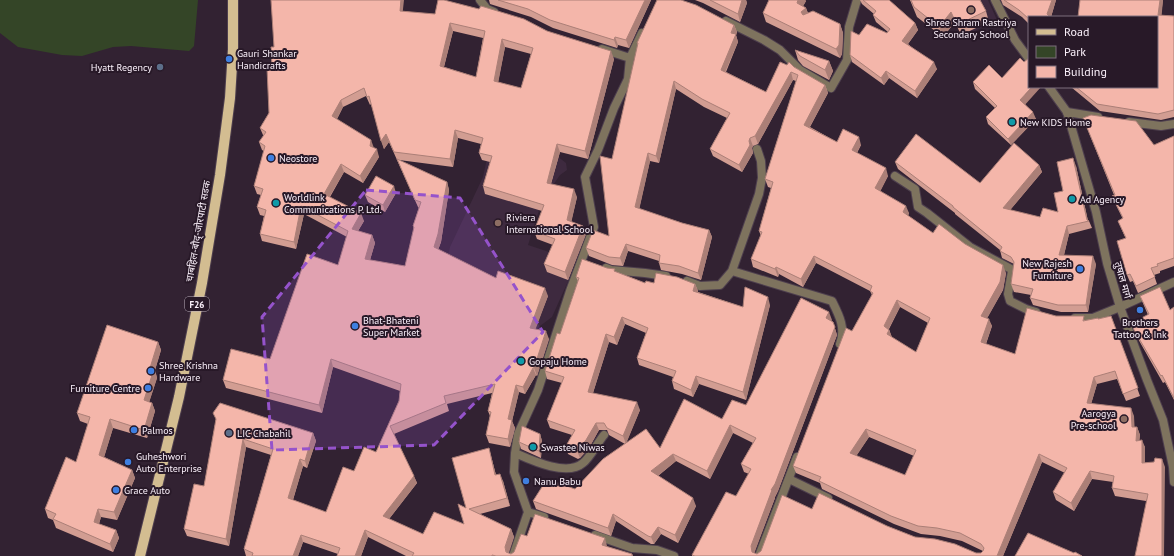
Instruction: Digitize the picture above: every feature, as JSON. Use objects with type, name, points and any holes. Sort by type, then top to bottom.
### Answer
[{"type":"main road","name":"चाबहिल-बौद्-जोरपाटी सडक","points":[[140,556],[179,397],[202,283],[220,175],[230,98],[233,49],[233,0]]},
{"type":"street","points":[[480,0],[487,9],[501,14]]},
{"type":"street","points":[[721,18],[780,50],[800,70],[831,88],[847,60],[849,27],[857,0]]},
{"type":"street","points":[[995,0],[1015,40],[1028,59]]},
{"type":"street","points":[[513,556],[528,512],[514,472],[518,434],[538,390],[588,262],[594,227],[585,177],[628,79],[630,58],[646,25]]},
{"type":"street","points":[[592,46],[630,58]]},
{"type":"street","name":"तुषाल मार्ग","points":[[1050,88],[1067,112],[1096,212],[1120,308],[1163,420],[1173,467],[1174,482]]},
{"type":"street","points":[[1067,112],[1110,119]]},
{"type":"street","points":[[1124,122],[1160,126],[1174,124]]},
{"type":"street","points":[[588,262],[611,270],[677,278],[700,286],[720,285],[732,271],[759,194],[762,178],[761,161],[757,149]]},
{"type":"street","points":[[895,176],[915,189],[918,207],[970,247],[1011,269],[1012,271],[1008,294],[1010,301],[1026,310],[1046,314]]},
{"type":"street","points":[[732,271],[832,301],[839,316],[843,335],[838,349]]},
{"type":"street","points":[[1066,318],[1093,318],[1120,308],[1174,282]]},
{"type":"street","points":[[515,452],[545,464],[571,469],[583,463],[604,435]]},
{"type":"street","points":[[759,556],[800,450]]},
{"type":"street","points":[[789,479],[838,503]]},
{"type":"street","points":[[528,512],[550,519]]},
{"type":"street","points":[[586,532],[632,548],[657,550],[674,556]]},
{"type":"highlighted area","points":[[366,190],[460,198],[543,332],[434,445],[272,450],[262,317]]},
{"type":"shaded area","name":"Shree Shram Rastriya Secondary School","points":[[944,0],[988,0],[997,20],[963,37]]},
{"type":"shaded area","name":"Riviera International School","points":[[501,135],[544,146],[566,163],[567,170],[560,175],[542,201],[528,245],[561,256],[574,268],[552,317],[536,329],[434,317],[450,247],[483,177],[486,163]]},
{"type":"green space","points":[[0,0],[198,0],[194,46],[189,51],[131,46],[113,47],[82,56],[62,55],[18,47],[0,33]]},
{"type":"building","points":[[271,0],[401,0],[400,11],[435,14],[438,0],[444,0],[479,9],[481,6],[524,19],[547,31],[611,51],[585,151],[557,144],[547,183],[574,189],[567,220],[583,226],[565,272],[544,264],[555,239],[534,231],[544,205],[483,186],[492,156],[479,153],[483,138],[455,130],[450,159],[394,152],[386,134],[381,141],[369,96],[367,97],[364,88],[341,100],[332,116],[371,140],[370,146],[377,149],[360,176],[341,164],[324,194],[361,213],[352,229],[372,235],[365,259],[405,266],[413,226],[421,202],[415,200],[397,159],[447,182],[438,234],[434,247],[496,278],[498,271],[545,288],[530,328],[546,331],[534,368],[523,387],[516,385],[508,419],[512,420],[508,439],[486,435],[491,412],[488,411],[495,384],[444,396],[446,403],[390,426],[414,476],[383,516],[423,534],[434,512],[464,524],[458,504],[466,508],[452,458],[489,448],[495,475],[500,474],[507,498],[469,509],[511,529],[505,547],[506,552],[511,554],[514,552],[521,534],[527,536],[535,514],[605,538],[602,545],[632,554],[632,556],[412,556],[414,553],[365,530],[355,556],[337,556],[340,548],[301,535],[293,556],[252,556],[253,553],[244,549],[273,449],[243,439],[226,539],[184,529],[194,484],[204,486],[216,419],[213,413],[220,403],[313,433],[305,461],[300,459],[288,498],[326,512],[343,467],[354,471],[364,447],[376,452],[399,401],[401,384],[331,359],[319,405],[223,380],[231,349],[270,359],[307,254],[338,265],[348,231],[301,206],[294,242],[260,234],[266,210],[257,207],[263,189],[254,186],[265,146],[259,142],[266,132],[260,128],[269,113],[267,68],[272,68],[271,47],[274,47]],"holes":[[[450,23],[485,31],[476,77],[440,66]],[[502,39],[533,48],[521,88],[494,81]]]},
{"type":"building","points":[[498,0],[645,0],[626,40],[615,37],[614,40],[550,20],[528,9]]},
{"type":"building","points":[[657,0],[681,0],[696,5],[734,25],[731,33],[736,34],[721,70],[766,92],[780,62],[787,65],[789,62],[794,67],[825,85],[804,125],[837,142],[843,129],[859,137],[852,150],[886,168],[875,188],[906,206],[903,212],[933,233],[939,224],[965,244],[1003,265],[1000,282],[981,316],[989,319],[981,342],[1015,354],[1027,308],[1056,316],[1084,316],[1083,321],[1111,316],[1138,388],[1123,394],[1115,371],[1094,377],[1087,403],[1131,408],[1132,427],[1137,427],[1136,441],[1142,440],[1142,463],[1154,462],[1155,458],[1162,459],[1162,556],[1135,556],[1148,494],[1112,488],[1114,476],[1090,471],[1071,503],[1053,492],[1067,468],[1039,454],[997,556],[695,556],[692,555],[726,492],[736,496],[751,469],[741,464],[756,438],[730,425],[707,471],[673,454],[651,471],[693,498],[675,535],[658,527],[651,537],[648,536],[613,514],[608,528],[533,501],[547,479],[575,489],[603,459],[646,429],[660,448],[684,399],[722,419],[732,400],[746,405],[801,298],[829,312],[826,318],[833,322],[835,327],[775,484],[771,490],[751,546],[752,552],[757,554],[761,551],[782,495],[812,509],[819,493],[887,526],[915,537],[935,539],[955,544],[976,553],[981,553],[984,548],[981,544],[960,533],[918,526],[891,516],[819,481],[821,477],[793,466],[846,328],[852,331],[873,293],[870,291],[872,286],[814,256],[801,279],[776,267],[775,269],[751,259],[762,232],[759,231],[773,182],[765,179],[798,75],[791,72],[755,136],[750,138],[750,145],[739,165],[710,149],[730,113],[702,99],[674,81],[656,156],[648,153],[635,207],[682,223],[709,230],[698,273],[679,266],[659,263],[660,255],[626,244],[620,258],[609,257],[586,248],[593,230],[609,236],[600,156],[612,159],[637,43]],"holes":[[[897,300],[930,318],[916,352],[887,334],[889,330],[884,326]],[[866,429],[916,450],[905,475],[850,453]]]},
{"type":"building","points":[[710,0],[742,0],[738,14]]},
{"type":"building","points":[[769,0],[798,0],[797,3],[806,8],[801,12],[803,15],[813,11],[840,24],[839,45],[836,49],[763,13]]},
{"type":"building","points":[[863,0],[889,0],[915,23],[902,41],[934,62],[915,91],[886,71],[881,78],[850,55],[851,31],[859,35],[867,24],[887,33],[890,29],[873,15],[876,11]]},
{"type":"building","points":[[911,0],[980,0],[986,11],[957,25],[951,12],[939,27],[914,7]]},
{"type":"building","points":[[1004,0],[1052,0],[1047,14],[1049,16],[1028,16],[1028,18]]},
{"type":"building","points":[[1080,0],[1160,0],[1158,15],[1174,16],[1174,110],[1158,114],[1097,104],[1077,88],[1158,88],[1158,16],[1078,16]]},
{"type":"building","points":[[795,50],[829,61],[825,70],[800,56]]},
{"type":"building","points":[[1020,58],[1024,62],[1028,59],[1028,88],[1031,88],[1020,100],[1033,112],[1008,139],[986,117],[997,106],[973,82],[989,65],[1002,78]]},
{"type":"building","points":[[1091,115],[1136,121],[1154,145],[1174,136],[1174,258],[1157,264],[1158,266],[1151,268],[1155,277],[1136,286],[1130,274],[1127,275],[1117,241],[1126,238],[1118,221],[1123,218],[1112,196],[1115,195],[1083,118]]},
{"type":"building","points":[[916,134],[980,183],[1014,143],[1039,165],[1003,208],[1040,217],[1043,208],[1058,212],[1054,193],[1063,191],[1057,162],[1073,158],[1087,220],[1089,221],[1067,226],[1059,255],[1093,256],[1086,305],[1058,305],[1030,298],[1033,289],[1011,284],[1014,262],[1011,257],[1000,251],[1002,247],[953,206],[895,162]]},
{"type":"building","points":[[376,176],[394,186],[383,205],[365,195]]},
{"type":"building","points":[[582,259],[607,268],[615,269],[614,271],[645,283],[646,281],[654,283],[656,273],[677,277],[695,284],[693,291],[743,307],[745,287],[768,297],[743,392],[696,376],[691,390],[672,381],[676,371],[637,358],[648,328],[622,317],[614,337],[606,334],[588,392],[637,402],[623,436],[607,428],[604,423],[596,423],[586,440],[576,452],[566,446],[575,430],[547,420],[564,377],[545,371],[557,333],[560,334],[579,278],[576,277]]},
{"type":"building","points":[[1160,287],[1170,310],[1174,307],[1174,398],[1162,375],[1161,376],[1134,330],[1132,323],[1149,314],[1140,296]]},
{"type":"building","points":[[107,325],[158,342],[150,368],[154,369],[144,400],[152,403],[144,430],[110,419],[99,455],[132,470],[114,512],[98,509],[94,522],[116,530],[110,544],[53,519],[56,514],[45,509],[66,457],[76,462],[90,417],[77,413]]},
{"type":"building","points":[[522,426],[540,434],[539,451],[519,442]]},
{"type":"building","points":[[1028,533],[1074,553],[1075,552],[1082,556],[1015,556]]},
{"type":"place","name":"Shree Shram Rastriya Secondary School","points":[[971,10]]},
{"type":"place","name":"Gauri Shankar Handicrafts","points":[[229,59]]},
{"type":"place","name":"Hyatt Regency","points":[[160,67]]},
{"type":"place","name":"New KIDS Home","points":[[1012,122]]},
{"type":"place","name":"Neostore","points":[[271,158]]},
{"type":"place","name":"Ad Agency","points":[[1072,199]]},
{"type":"place","name":"Worldlink Communications P. Ltd.","points":[[276,203]]},
{"type":"place","name":"Riviera International School","points":[[498,223]]},
{"type":"place","name":"New Rajesh Furniture","points":[[1080,269]]},
{"type":"place","name":"Brothers Tattoo & Ink","points":[[1140,310]]},
{"type":"place","name":"Bhat-Bhateni Super Market","points":[[355,326]]},
{"type":"place","name":"Gopaju Home","points":[[521,361]]},
{"type":"place","name":"Shree Krishna Hardware","points":[[151,371]]},
{"type":"place","name":"Furniture Centre","points":[[148,388]]},
{"type":"place","name":"Aarogya Pre-school","points":[[1124,419]]},
{"type":"place","name":"Palmos","points":[[134,430]]},
{"type":"place","name":"LIC Chabahil","points":[[229,433]]},
{"type":"place","name":"Swastee Niwas","points":[[533,447]]},
{"type":"place","name":"Guheshwori Auto Enterprise","points":[[128,462]]},
{"type":"place","name":"Nanu Babu","points":[[526,481]]},
{"type":"place","name":"Grace Auto","points":[[116,490]]}]
